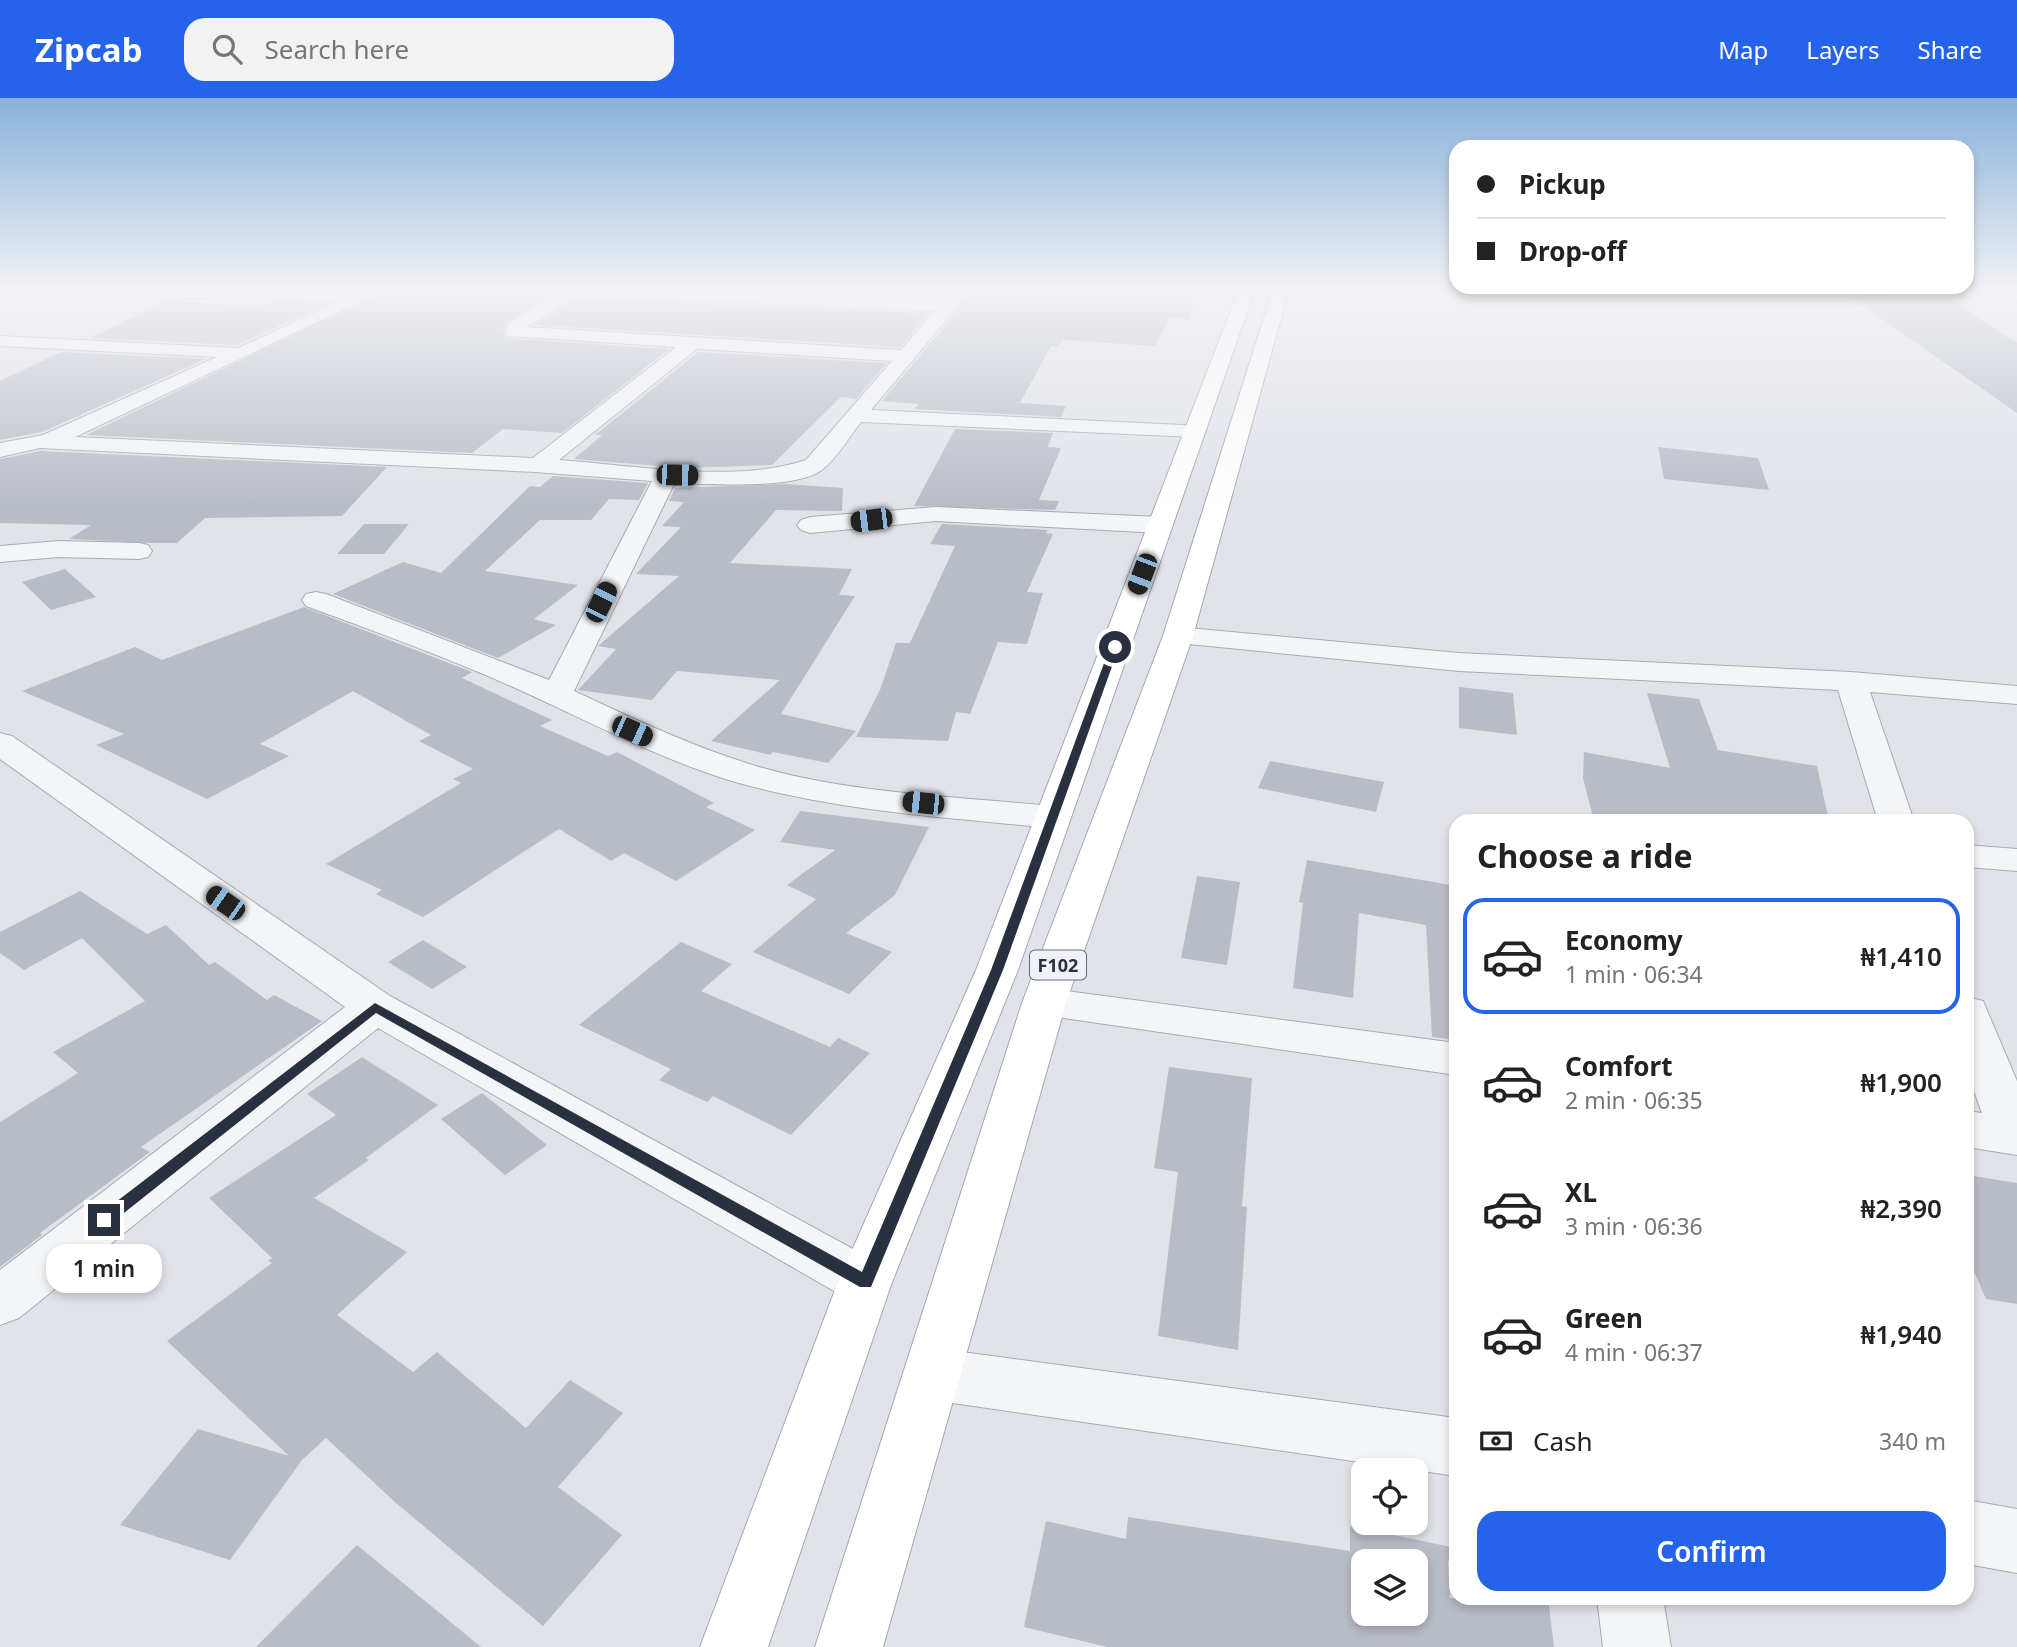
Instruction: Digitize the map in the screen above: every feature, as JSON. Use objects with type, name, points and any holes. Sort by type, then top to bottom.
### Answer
[{"type":"main road","name":"F102","points":[[734,1647],[865,1282],[997,970],[1221,361]]},
{"type":"main road","name":"F102","points":[[849,1647],[1044,1003],[1178,636],[1260,361]]},
{"type":"street","points":[[0,450],[40,442],[100,419],[226,361]]},
{"type":"street","points":[[538,465],[670,361]]},
{"type":"street","points":[[40,442],[538,465],[677,475],[766,477],[803,471],[814,465],[904,361]]},
{"type":"street","points":[[857,416],[1195,431]]},
{"type":"street","points":[[556,696],[654,497],[663,482],[677,475]]},
{"type":"street","points":[[810,525],[936,514],[1160,525]]},
{"type":"street","points":[[0,554],[59,549],[139,551]]},
{"type":"street","points":[[316,600],[455,651],[651,740],[714,764],[778,782],[872,798],[1051,817]]},
{"type":"street","points":[[1178,636],[1459,662],[1851,681],[2017,695]]},
{"type":"street","points":[[1851,681],[1894,814]]},
{"type":"street","points":[[0,743],[375,1007],[865,1282]]},
{"type":"street","points":[[1974,857],[2017,860]]},
{"type":"street","points":[[1044,1003],[1449,1058]]},
{"type":"street","points":[[0,1301],[375,1007]]},
{"type":"street","points":[[1974,1030],[2016,1136],[1974,1130]]},
{"type":"street","points":[[932,1374],[1449,1446]]},
{"type":"street","points":[[1974,1533],[2017,1541]]},
{"type":"street","points":[[1631,1605],[1637,1647]]},
{"type":"building","points":[[41,361],[201,361],[42,432],[0,440],[0,381]]},
{"type":"building","points":[[239,361],[653,361],[562,433],[503,429],[472,453],[86,435]]},
{"type":"building","points":[[686,361],[887,363],[856,399],[841,397],[772,465],[683,468],[574,459],[602,435],[595,435]]},
{"type":"building","points":[[915,361],[1043,361],[1020,403],[1066,406],[1061,417],[914,409],[919,404],[882,401]]},
{"type":"building","points":[[1943,361],[2017,361],[2017,413]]},
{"type":"building","points":[[955,429],[1053,433],[1048,447],[1061,448],[1039,500],[1059,501],[1055,510],[914,506]]},
{"type":"building","points":[[1658,447],[1758,458],[1769,490],[1664,479]]},
{"type":"building","points":[[40,451],[387,467],[342,516],[205,518],[177,543],[150,543],[69,539],[91,525],[0,523],[0,459]]},
{"type":"building","points":[[553,476],[648,483],[639,500],[609,499],[591,520],[540,520],[485,571],[578,585],[534,619],[556,625],[498,658],[333,594],[403,562],[441,573],[530,486],[540,487]]},
{"type":"building","points":[[786,484],[843,488],[842,511],[776,510],[730,563],[852,569],[839,595],[855,596],[781,714],[856,731],[828,763],[773,752],[770,755],[711,741],[780,680],[677,671],[652,700],[578,690],[616,649],[598,646],[679,576],[636,574],[681,527],[662,526],[684,502],[669,501],[675,488]]},
{"type":"building","points":[[364,524],[409,524],[384,554],[337,554]]},
{"type":"building","points":[[942,524],[1048,530],[1046,533],[1053,534],[1027,592],[1043,593],[1027,644],[998,642],[970,714],[956,712],[948,741],[856,737],[880,690],[896,643],[910,643],[955,546],[930,544]]},
{"type":"building","points":[[65,569],[96,597],[51,610],[22,582]]},
{"type":"building","points":[[304,607],[472,672],[462,678],[552,720],[540,726],[608,756],[617,752],[714,803],[706,807],[755,830],[676,881],[624,853],[611,861],[559,829],[423,917],[376,894],[382,890],[326,864],[461,783],[453,779],[473,769],[419,741],[431,735],[353,691],[260,744],[289,756],[207,799],[96,745],[124,734],[22,691],[135,647],[162,660]]},
{"type":"building","points":[[1459,687],[1513,693],[1517,735],[1459,728]]},
{"type":"building","points":[[1647,693],[1699,699],[1718,750],[1817,766],[1827,814],[1592,814],[1583,778],[1584,752],[1670,768]]},
{"type":"building","points":[[1270,761],[1384,782],[1376,812],[1258,788]]},
{"type":"building","points":[[800,811],[929,827],[895,895],[846,933],[892,952],[849,994],[753,952],[816,899],[787,885],[835,850],[780,842]]},
{"type":"building","points":[[1307,860],[1449,885],[1449,1039],[1432,1037],[1426,925],[1359,913],[1353,998],[1293,988],[1303,903],[1299,902]]},
{"type":"building","points":[[1197,876],[1240,882],[1227,965],[1181,958]]},
{"type":"building","points":[[80,891],[147,934],[166,925],[209,965],[215,962],[267,1000],[274,995],[322,1021],[141,1147],[150,1152],[40,1233],[42,1235],[0,1267],[0,1122],[78,1073],[53,1052],[145,1001],[82,938],[24,970],[0,953],[0,932]]},
{"type":"building","points":[[423,940],[467,967],[432,989],[388,962]]},
{"type":"building","points":[[681,942],[732,964],[701,991],[830,1047],[838,1038],[870,1053],[791,1135],[713,1096],[707,1102],[659,1080],[671,1069],[579,1025]]},
{"type":"building","points":[[362,1057],[438,1105],[366,1158],[369,1160],[314,1198],[407,1252],[337,1315],[413,1372],[437,1352],[526,1428],[570,1380],[623,1413],[558,1487],[622,1535],[543,1626],[396,1503],[326,1438],[302,1460],[230,1560],[120,1525],[198,1429],[289,1456],[167,1341],[272,1263],[268,1261],[272,1258],[209,1198],[336,1115],[307,1094]]},
{"type":"building","points":[[1169,1067],[1252,1078],[1242,1206],[1247,1207],[1238,1350],[1158,1336],[1178,1172],[1154,1168]]},
{"type":"building","points":[[482,1093],[547,1145],[505,1175],[441,1119]]},
{"type":"building","points":[[1974,1176],[2017,1183],[2017,1304],[1986,1299],[1974,1271]]},
{"type":"building","points":[[1128,1517],[1350,1551],[1350,1526],[1351,1535],[1393,1535],[1449,1547],[1449,1605],[1549,1605],[1554,1647],[1107,1647],[1024,1627],[1046,1521],[1126,1539]]},
{"type":"building","points":[[357,1545],[481,1647],[256,1647]]},
{"type":"route","points":[[104,1220],[375,1007],[865,1282],[997,970],[1115,647]]}]
